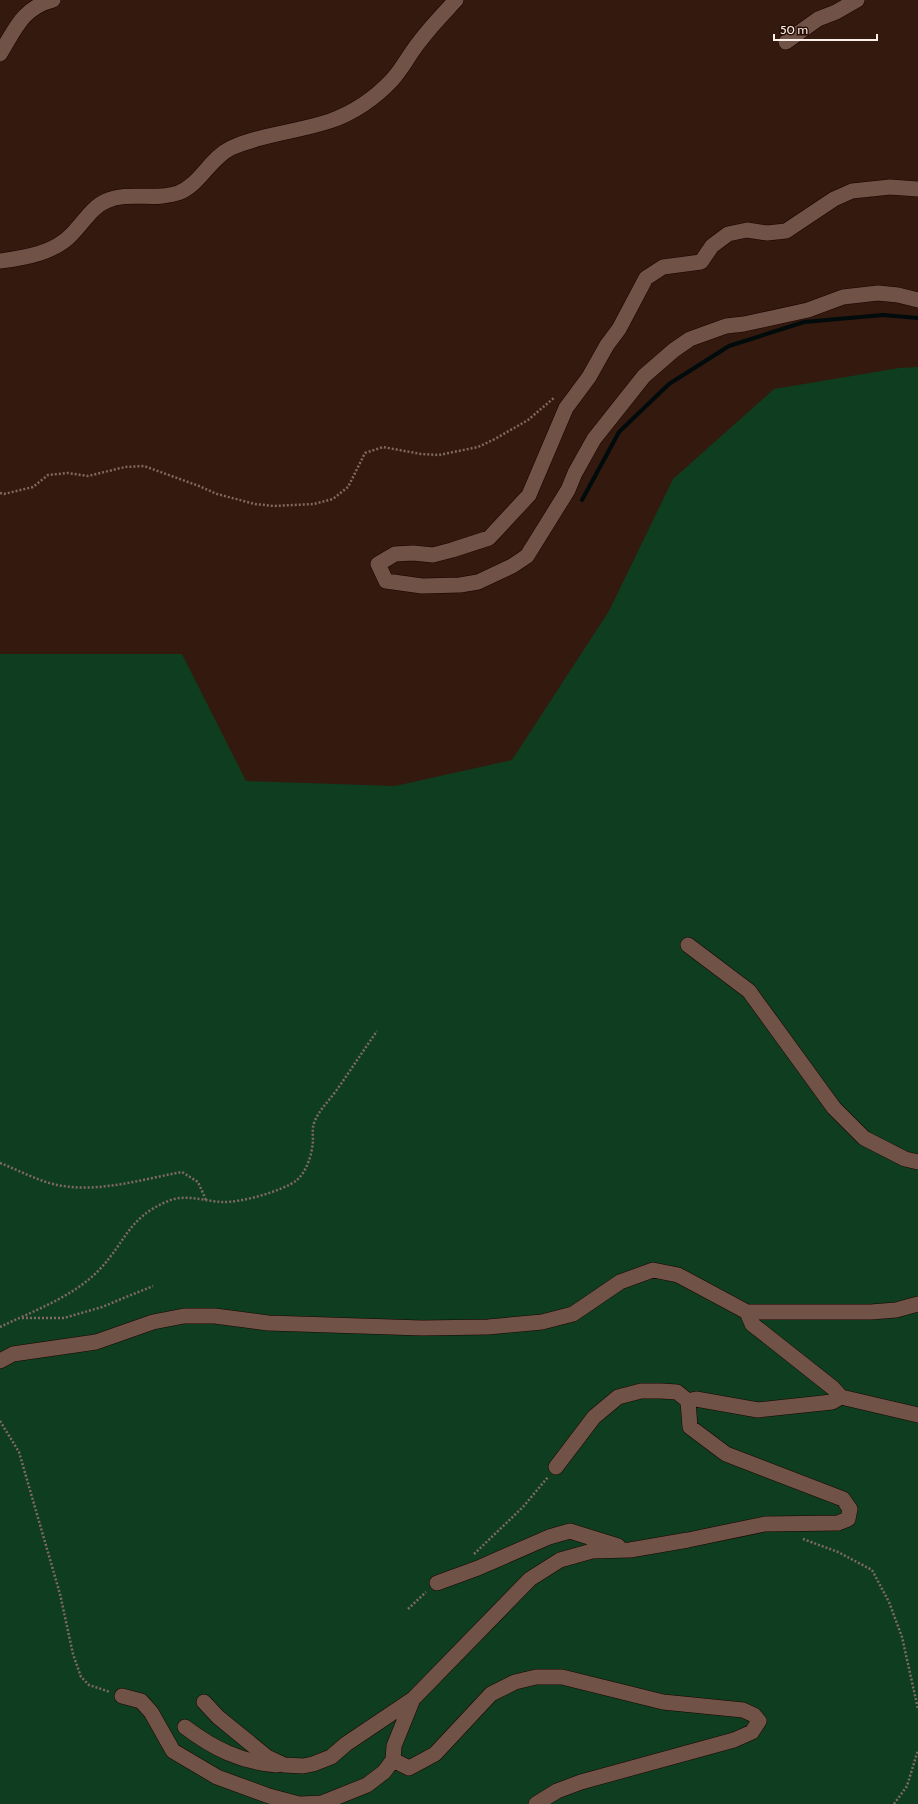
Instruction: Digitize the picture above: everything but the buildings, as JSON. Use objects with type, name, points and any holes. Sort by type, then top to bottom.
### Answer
[{"type":"street","points":[[0,54],[16,25],[29,11],[53,0]]},
{"type":"street","points":[[0,261],[14,259],[53,248],[71,235],[89,214],[106,201],[126,195],[156,196],[178,192],[195,181],[212,163],[230,149],[260,138],[330,121],[368,102],[393,79],[421,39],[456,0]]},
{"type":"street","points":[[786,42],[818,19],[836,12],[857,0]]},
{"type":"street","points":[[918,189],[890,187],[852,191],[834,199],[786,231],[766,233],[747,230],[728,234],[712,246],[701,262],[663,267],[646,278],[619,329],[607,344],[589,377],[566,408],[529,495],[517,510],[489,538],[433,555],[394,554],[378,564],[386,581],[422,586],[460,585],[478,582],[512,566],[527,556],[568,490],[575,472],[594,439],[644,376],[664,358],[690,339],[726,326],[744,324],[808,310],[843,297],[878,293],[898,295],[918,300]]},
{"type":"street","points":[[688,945],[749,991],[834,1108],[864,1138],[905,1159],[918,1162]]},
{"type":"street","points":[[0,1361],[13,1354],[96,1342],[153,1322],[184,1316],[215,1316],[268,1323],[422,1328],[488,1327],[542,1322],[574,1314],[620,1282],[653,1270],[678,1275],[747,1312],[871,1312],[896,1310],[918,1304]]},
{"type":"street","points":[[747,1312],[752,1324],[833,1388],[841,1397],[918,1415]]},
{"type":"street","points":[[185,1727],[209,1745],[229,1754],[256,1763],[303,1766],[318,1763],[331,1757],[346,1744],[413,1699],[530,1579],[560,1560],[592,1551],[630,1550],[765,1524],[838,1523],[848,1519],[850,1509],[843,1499],[726,1454],[690,1427],[688,1401],[677,1392],[641,1391],[618,1397],[594,1417],[556,1467]]},
{"type":"street","points":[[688,1401],[696,1399],[758,1410],[832,1402],[841,1397]]},
{"type":"street","points":[[437,1583],[478,1568],[549,1537],[570,1531],[630,1550]]},
{"type":"street","points":[[393,1760],[409,1768],[435,1754],[491,1694],[515,1682],[536,1676],[562,1676],[663,1702],[743,1710],[754,1715],[759,1721],[752,1732],[734,1740],[581,1782],[557,1791],[536,1804]]},
{"type":"street","points":[[122,1696],[141,1701],[151,1712],[173,1751],[217,1777],[269,1796],[300,1804],[322,1803],[367,1786]]},
{"type":"street","points":[[344,1804],[384,1772],[393,1760],[394,1746],[413,1699]]},
{"type":"street","points":[[204,1702],[218,1717],[250,1744],[267,1757],[284,1765]]},
{"type":"path","points":[[0,494],[33,486],[48,475],[68,473],[88,476],[125,467],[144,466],[217,494],[255,504],[294,506],[314,504],[333,499],[348,486],[365,453],[382,447],[421,454],[439,455],[478,447],[528,420],[557,395]]},
{"type":"path","points":[[0,1327],[36,1310],[85,1282],[99,1270],[135,1221],[151,1208],[168,1201],[188,1197],[206,1201],[224,1202],[262,1195],[281,1189],[298,1179],[308,1163],[312,1143],[313,1124],[322,1107],[335,1093],[377,1031]]},
{"type":"path","points":[[0,1163],[43,1181],[64,1186],[83,1187],[123,1184],[182,1172],[198,1182],[206,1201]]},
{"type":"path","points":[[20,1318],[64,1318],[102,1306],[153,1286]]},
{"type":"path","points":[[0,1421],[19,1452],[60,1594],[73,1654],[80,1677],[89,1685],[122,1696]]},
{"type":"path","points":[[472,1555],[523,1507],[556,1467]]},
{"type":"path","points":[[802,1538],[838,1552],[872,1570],[888,1602],[902,1637],[918,1709]]},
{"type":"path","points":[[408,1609],[437,1583]]},
{"type":"path","points":[[894,1804],[907,1786],[918,1750]]},
{"type":"green space","points":[[918,367],[918,1804],[0,1804],[0,654],[182,654],[246,781],[395,786],[512,760],[609,611],[673,479],[774,389],[899,368]]},
{"type":"waterway","points":[[582,500],[619,432],[669,384],[729,346],[804,322],[883,315],[918,318]]}]
